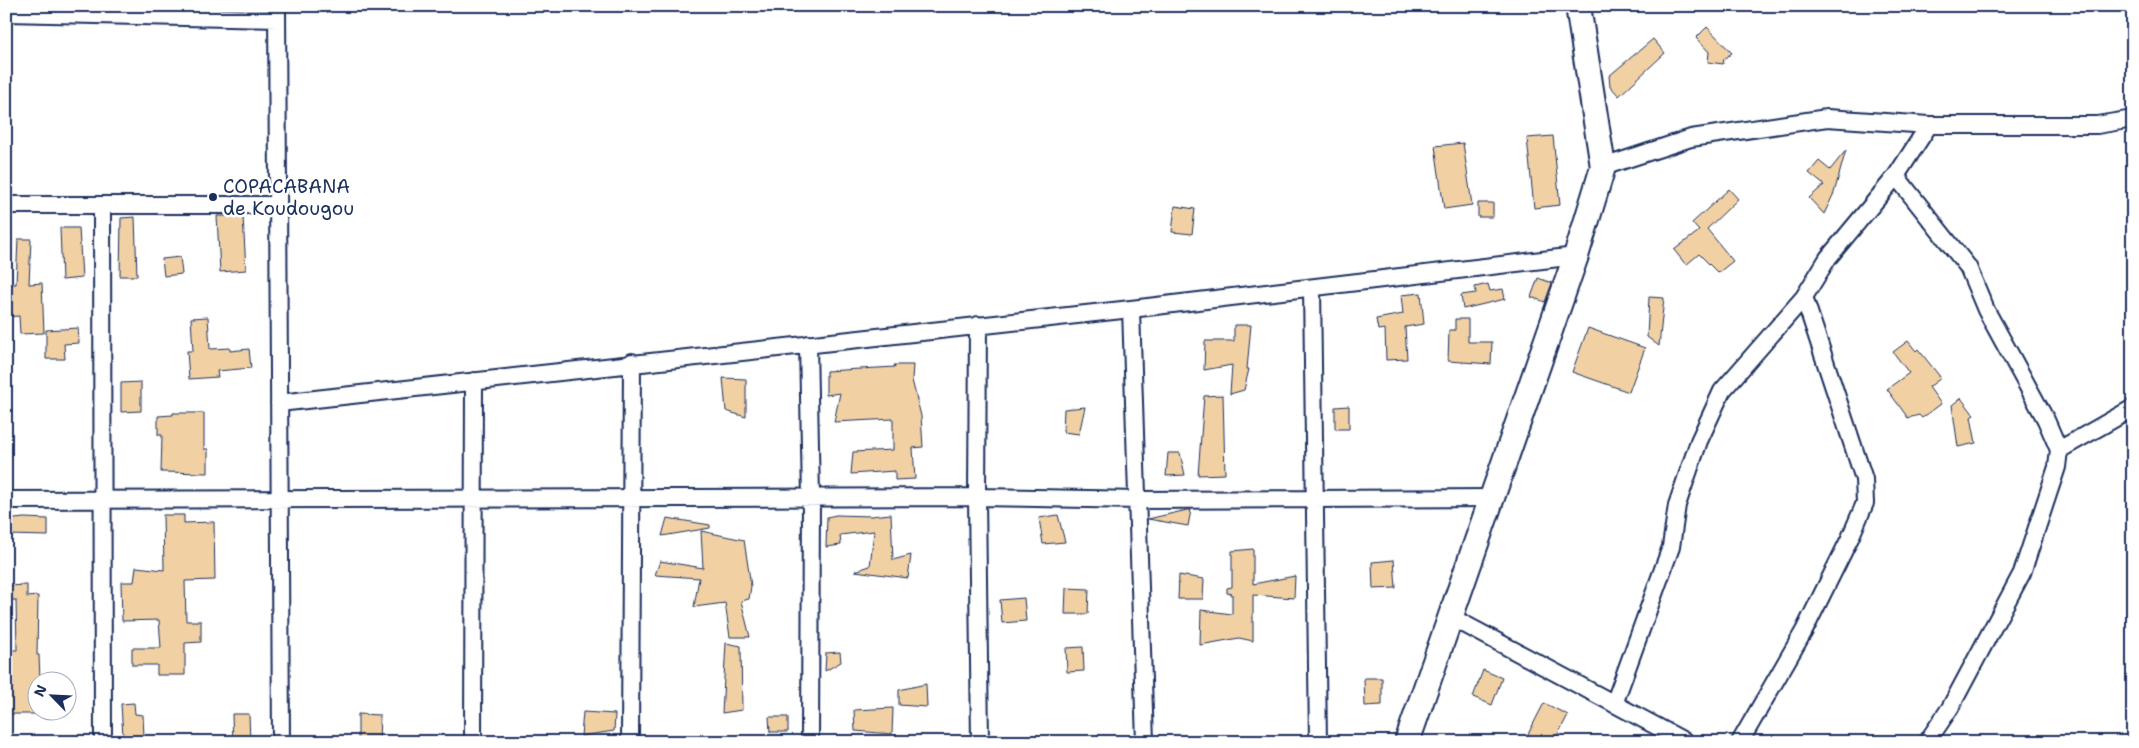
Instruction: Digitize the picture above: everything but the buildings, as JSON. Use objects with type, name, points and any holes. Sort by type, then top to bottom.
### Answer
[{"type":"street","points":[[1407,742],[1576,256],[1603,167],[1578,6]]},
{"type":"street","points":[[6,13],[99,11],[277,12],[281,742]]},
{"type":"street","points":[[1603,167],[1691,138],[1826,118],[1929,125],[2097,125],[2133,119]]},
{"type":"street","points":[[1614,704],[1671,547],[1677,504],[1699,441],[1722,390],[1804,297],[1828,258],[1896,176],[1929,125]]},
{"type":"street","points":[[1896,176],[1968,268],[1986,310],[2046,420],[2059,450],[2057,468],[2022,573],[1950,708],[1927,742]]},
{"type":"street","points":[[6,205],[278,205]]},
{"type":"street","points":[[102,205],[104,742]]},
{"type":"street","points":[[279,403],[632,362],[1132,309],[1576,256]]},
{"type":"street","points":[[1312,288],[1318,742]]},
{"type":"street","points":[[1740,742],[1804,631],[1850,538],[1865,503],[1864,479],[1804,297]]},
{"type":"street","points":[[1132,309],[1146,742]]},
{"type":"street","points":[[978,325],[977,497],[980,742]]},
{"type":"street","points":[[808,344],[811,498],[810,742]]},
{"type":"street","points":[[630,742],[632,362]]},
{"type":"street","points":[[473,742],[474,381]]},
{"type":"street","points":[[2059,450],[2133,408]]},
{"type":"street","points":[[6,500],[977,497],[1139,500],[1493,498]]},
{"type":"street","points":[[1451,617],[1686,742]]},
{"type":"place","name":"COPACABANA de Koudougou","points":[[213,197]]}]
